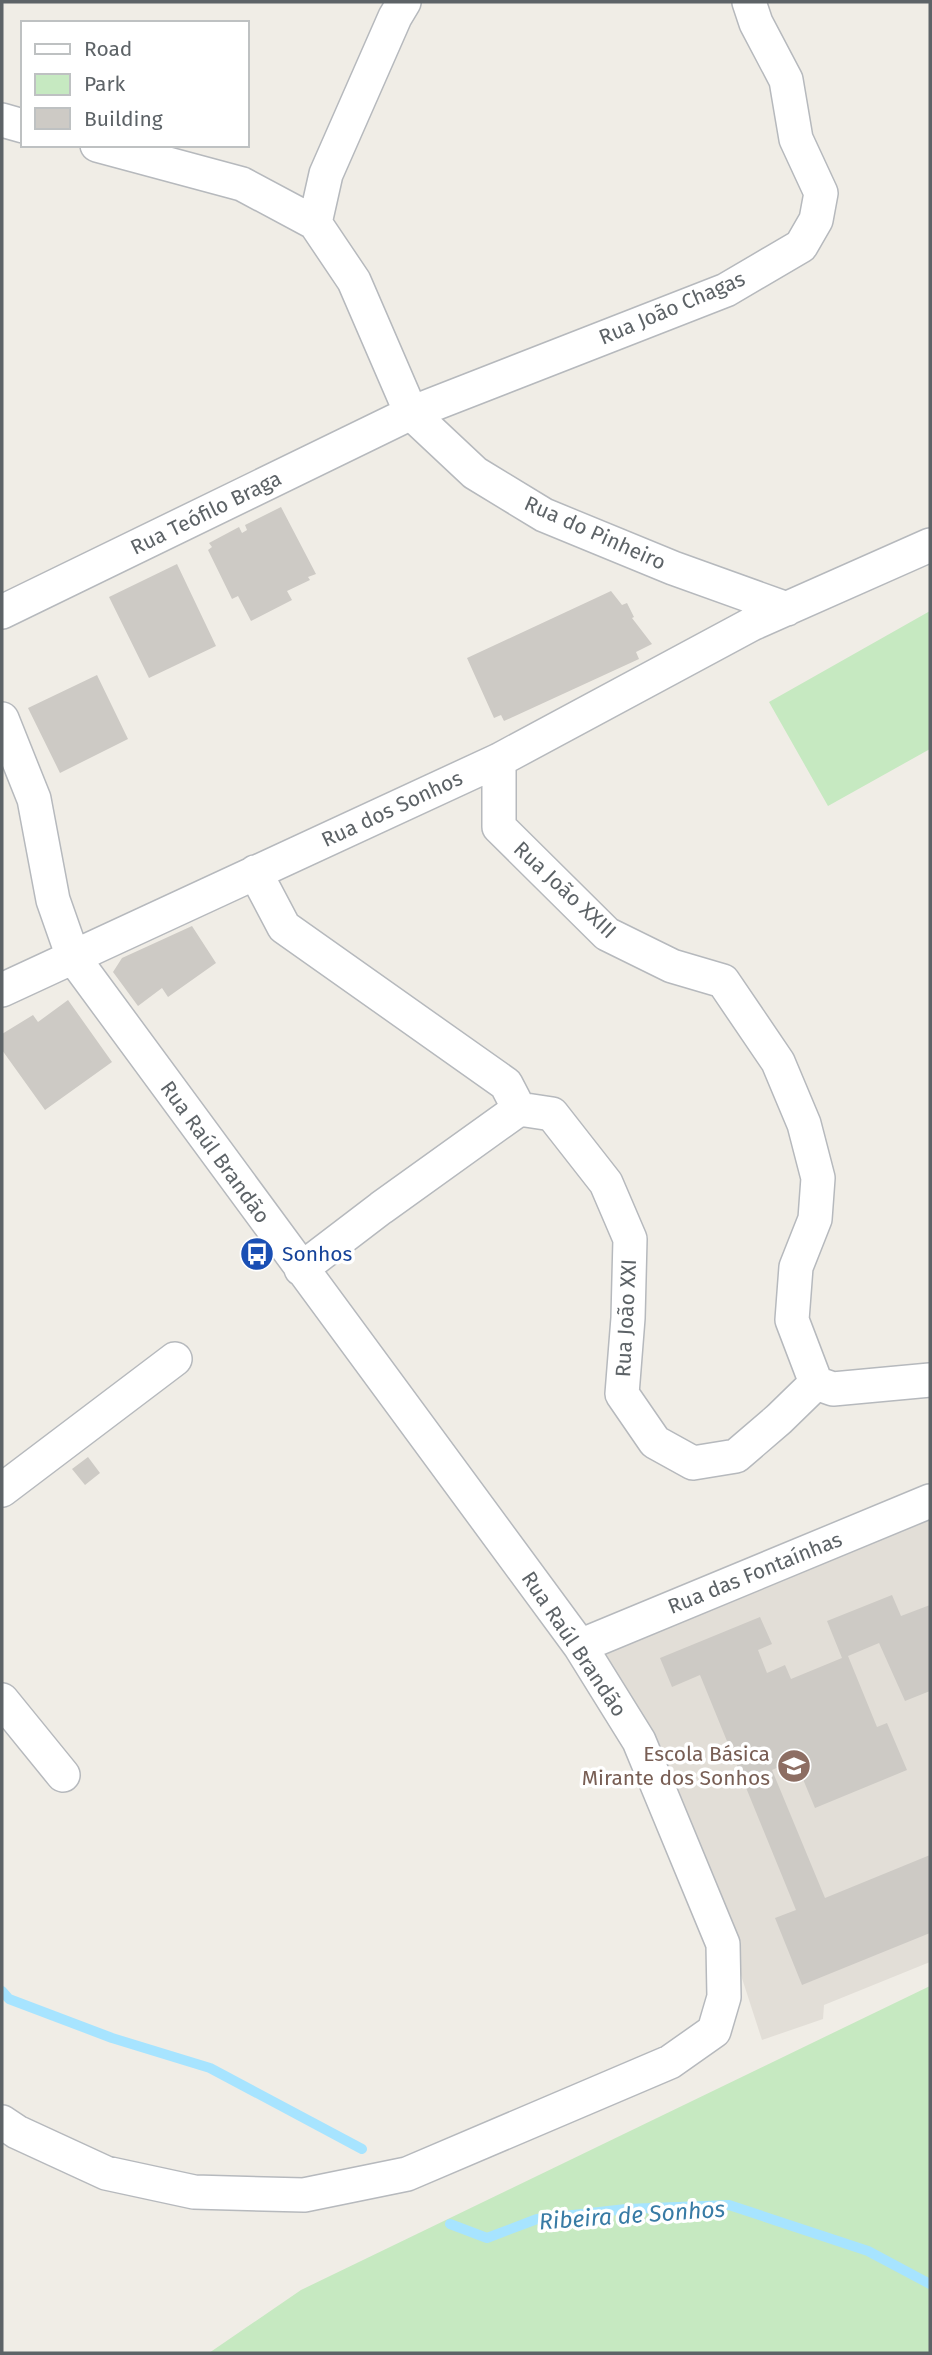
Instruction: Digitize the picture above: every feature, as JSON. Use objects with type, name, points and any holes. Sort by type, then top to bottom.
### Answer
[{"type":"street","points":[[315,223],[326,174],[404,2]]},
{"type":"street","name":"Rua João Chagas","points":[[411,413],[726,290],[801,246],[816,220],[821,193],[796,139],[786,80],[748,2]]},
{"type":"street","points":[[2,120],[21,125]]},
{"type":"street","name":"Rua do Pinheiro","points":[[104,147],[242,184],[315,223],[354,281],[411,413],[475,473],[544,515],[673,568],[787,610]]},
{"type":"street","name":"Rua Teófilo Braga","points":[[2,612],[411,413]]},
{"type":"street","name":"Rua dos Sonhos","points":[[2,990],[499,760],[752,624],[930,545]]},
{"type":"street","points":[[2,719],[34,799],[52,900],[73,957]]},
{"type":"street","name":"Rua João XXIII","points":[[499,760],[499,827],[607,934],[671,966],[723,981],[778,1062],[804,1124],[818,1178],[815,1219],[796,1267],[792,1320],[816,1383]]},
{"type":"street","points":[[256,872],[284,927],[506,1084],[519,1110],[381,1208],[301,1269]]},
{"type":"street","name":"Rua Raúl Brandão","points":[[2,2122],[17,2132],[106,2173],[194,2192],[304,2195],[407,2174],[670,2062],[714,2031],[724,1997],[723,1944],[639,1741],[580,1646],[73,957]]},
{"type":"street","name":"Rua João XXI","points":[[519,1110],[552,1114],[606,1183],[630,1239],[622,1394],[656,1442],[693,1462],[736,1456],[816,1383]]},
{"type":"street","points":[[2,1490],[175,1359]]},
{"type":"street","points":[[816,1383],[833,1389],[930,1380]]},
{"type":"street","name":"Rua das Fontaínhas","points":[[580,1646],[930,1501]]},
{"type":"street","points":[[2,1699],[62,1775]]},
{"type":"shaded area","name":"Escola Básica Mirante dos Sonhos","points":[[930,1517],[930,1962],[824,2005],[823,2019],[762,2040],[695,1833],[597,1655]]},
{"type":"green space","points":[[930,611],[930,749],[828,806],[769,702]]},
{"type":"green space","points":[[930,1986],[930,2353],[209,2353],[301,2290]]},
{"type":"building","points":[[281,507],[316,574],[308,577],[310,580],[287,591],[292,600],[251,621],[238,596],[232,599],[208,550],[212,547],[209,543],[239,527],[242,533],[247,530],[245,525]]},
{"type":"building","points":[[177,564],[216,646],[149,678],[109,597]]},
{"type":"building","points":[[611,591],[622,605],[627,603],[634,617],[632,618],[652,644],[636,652],[639,659],[504,721],[501,715],[494,718],[467,658]]},
{"type":"building","points":[[97,675],[128,739],[60,773],[28,708]]},
{"type":"building","points":[[192,926],[216,963],[168,997],[162,988],[138,1006],[113,972],[122,958]]},
{"type":"building","points":[[68,1000],[112,1062],[45,1110],[2,1050],[2,1034],[33,1015],[38,1022]]},
{"type":"building","points":[[88,1457],[100,1473],[85,1485],[72,1469]]},
{"type":"building","points":[[892,1595],[901,1616],[930,1605],[930,1691],[905,1701],[879,1643],[848,1656],[877,1727],[887,1723],[907,1770],[815,1808],[795,1760],[772,1770],[825,1898],[930,1855],[930,1933],[802,1985],[775,1918],[796,1910],[700,1675],[672,1687],[660,1658],[760,1617],[772,1644],[758,1650],[767,1673],[785,1665],[791,1679],[842,1658],[827,1621]]},
{"type":"waterway","name":"Ribeira de Sonhos","points":[[2,1991],[9,1999],[112,2038],[210,2068],[362,2149]]},
{"type":"waterway","name":"Ribeira de Sonhos","points":[[450,2224],[487,2238],[537,2219],[626,2209],[729,2205],[868,2251],[930,2284]]},
{"type":"place","name":"Sonhos","points":[[257,1254]]},
{"type":"place","name":"Escola Básica Mirante dos Sonhos","points":[[794,1766]]}]
